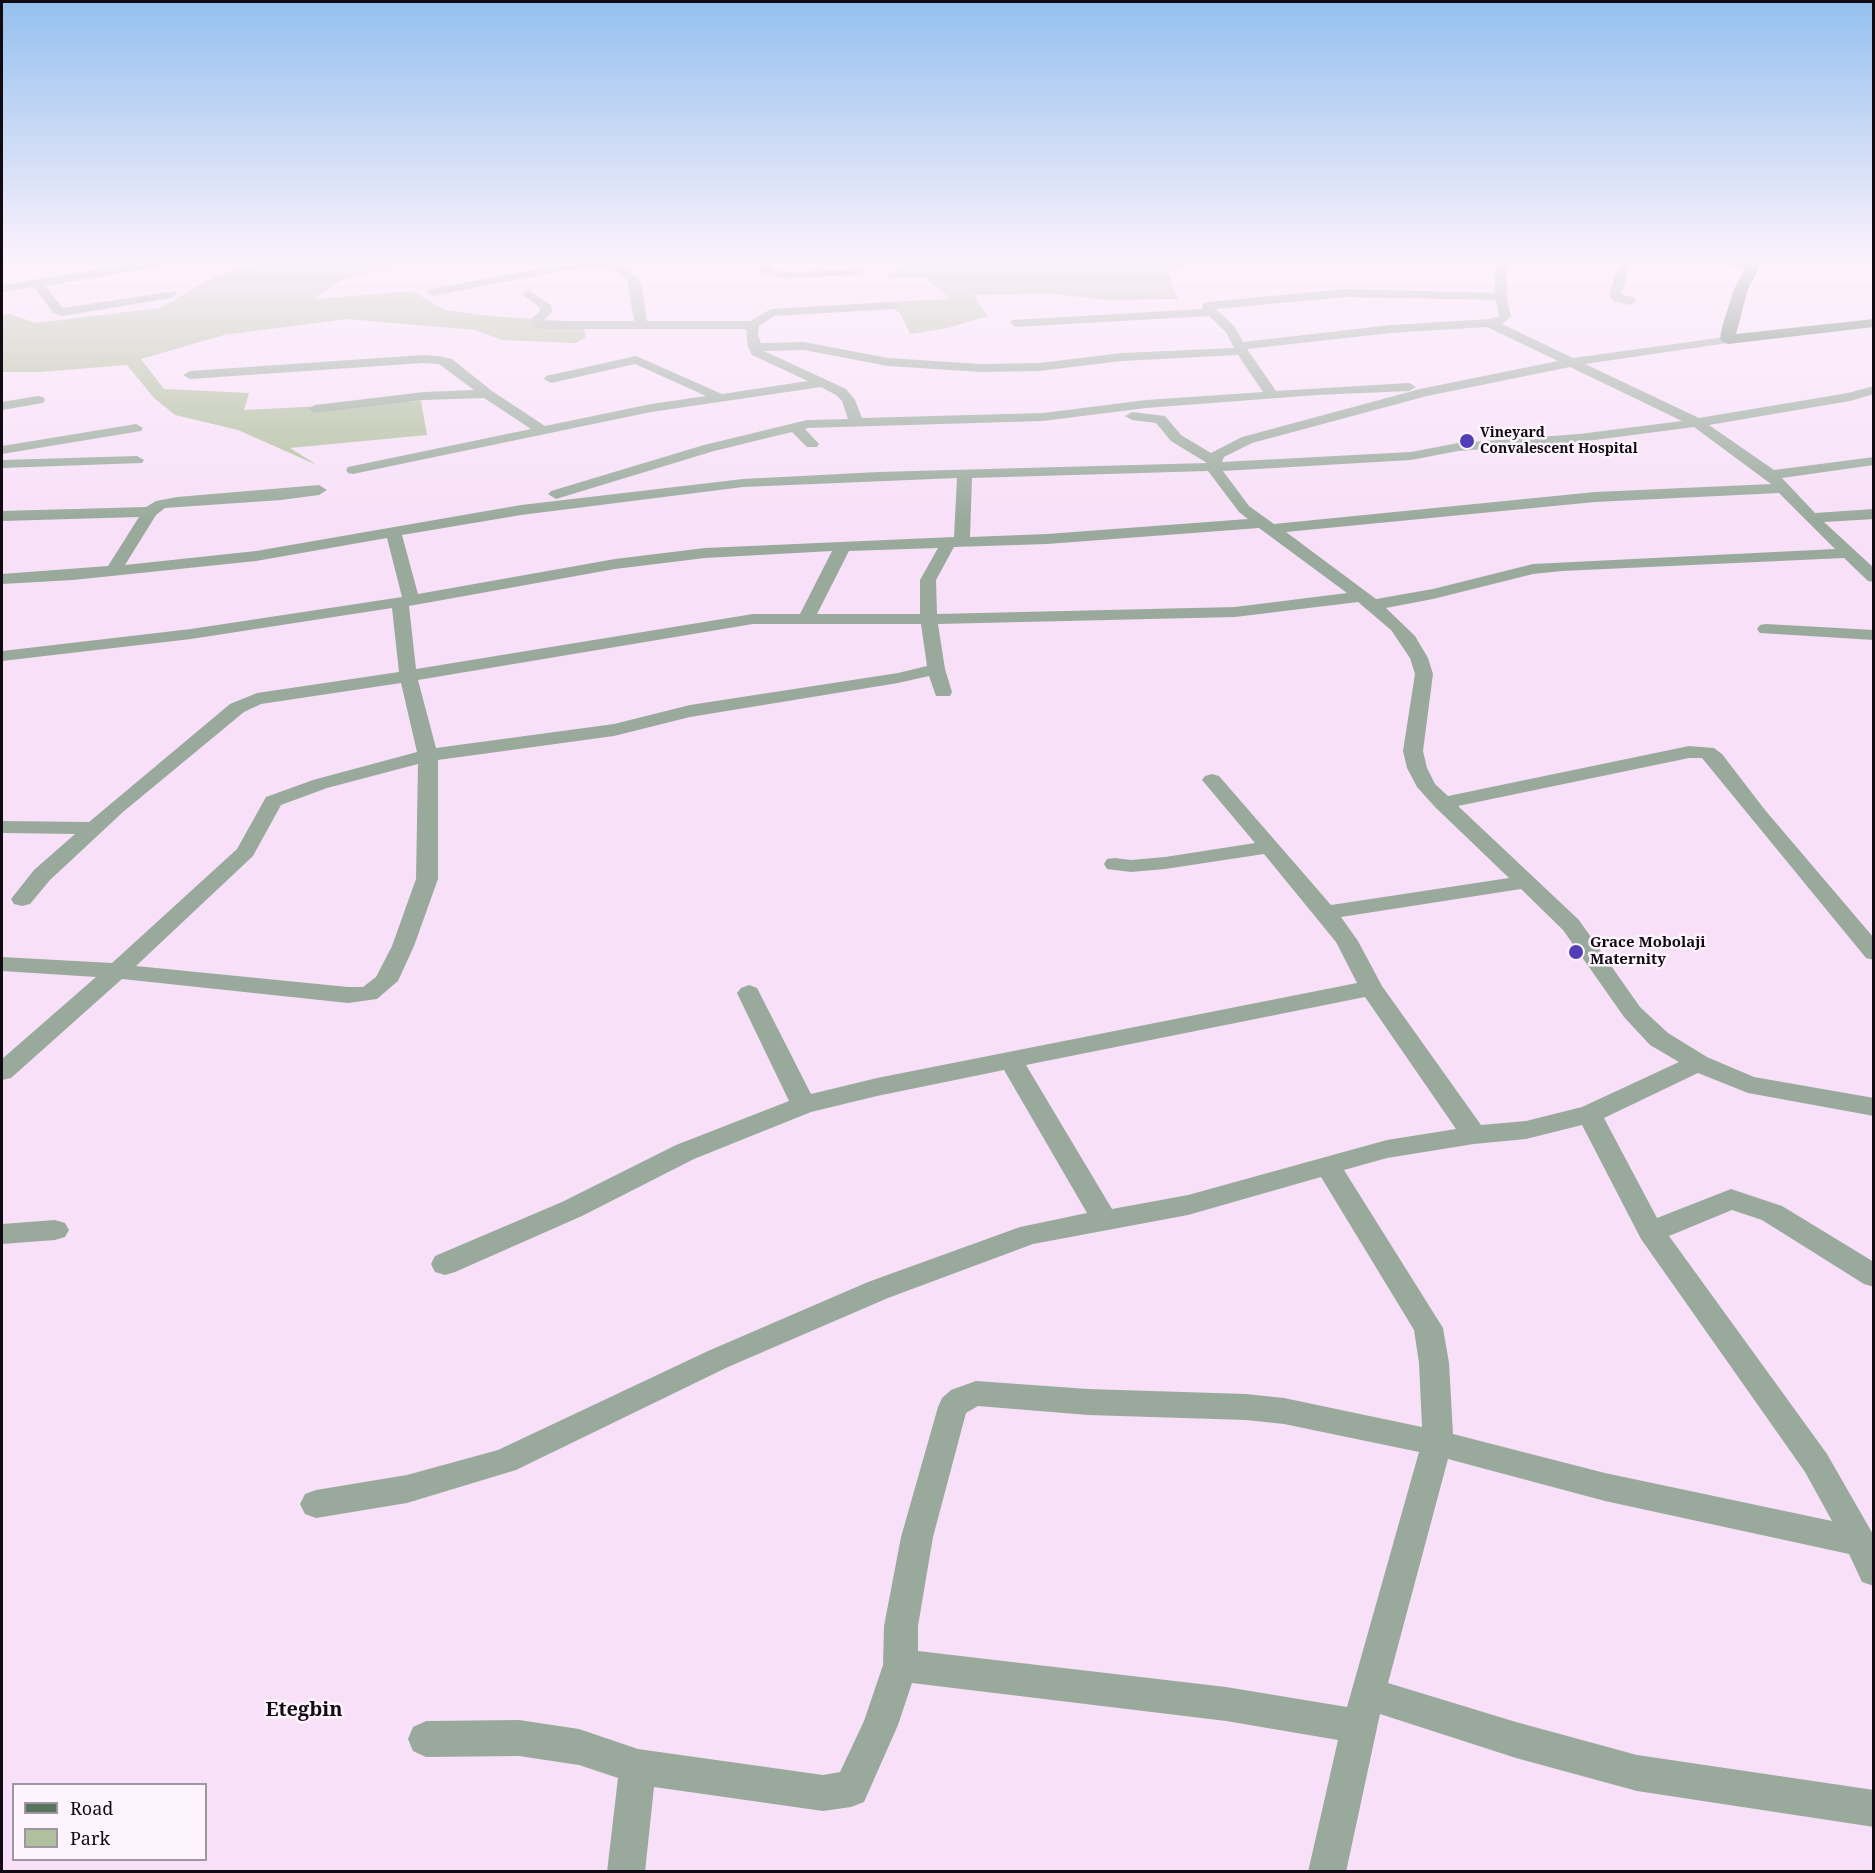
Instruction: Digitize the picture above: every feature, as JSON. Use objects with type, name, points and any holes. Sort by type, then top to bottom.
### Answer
[{"type":"street","points":[[754,347],[804,346],[888,362],[982,368],[1039,367],[1122,357],[1261,345]]},
{"type":"street","points":[[1535,345],[1696,422],[1771,474],[1811,518],[1874,576]]},
{"type":"street","points":[[1213,464],[1218,454],[1227,447],[1247,440],[1425,392],[1573,362],[1671,345]]},
{"type":"street","points":[[754,347],[763,356],[841,392],[848,400],[856,422]]},
{"type":"street","points":[[1240,348],[1273,396]]},
{"type":"street","points":[[190,375],[432,359],[447,363],[487,394],[544,431]]},
{"type":"street","points":[[551,379],[636,360],[719,397]]},
{"type":"street","points":[[353,470],[651,408],[823,383]]},
{"type":"street","points":[[443,395],[476,384]]},
{"type":"street","points":[[1083,413],[1123,406],[1397,386],[1425,392]]},
{"type":"street","points":[[2,595],[9,579],[256,556],[394,534],[521,510],[743,483],[1411,456],[1458,447],[1579,438],[1696,422],[1850,397],[1874,390]]},
{"type":"street","points":[[315,409],[443,395],[487,394]]},
{"type":"street","points":[[2,406],[38,400]]},
{"type":"street","points":[[932,412],[960,420]]},
{"type":"street","points":[[521,510],[546,497],[708,448],[794,426],[1083,413],[1157,417],[1176,438],[1213,464],[1235,500],[1266,526],[1367,600],[1397,626],[1419,658],[1423,680],[1413,751],[1417,768],[1427,787],[1571,925],[1632,1012],[1659,1039],[1698,1063],[1748,1084],[1874,1107]]},
{"type":"street","points":[[517,414],[542,415],[568,426]]},
{"type":"street","points":[[794,426],[803,432],[813,444]]},
{"type":"street","points":[[2,450],[136,428]]},
{"type":"street","points":[[2,464],[137,460]]},
{"type":"street","points":[[1771,474],[1874,461]]},
{"type":"street","points":[[943,692],[936,669],[929,619],[928,580],[955,543],[965,475]]},
{"type":"street","points":[[2,656],[190,634],[654,559],[705,553],[1047,539],[1266,526],[1595,497],[1784,488]]},
{"type":"street","points":[[113,571],[150,512],[161,504],[319,490]]},
{"type":"street","points":[[2,516],[150,512]]},
{"type":"street","points":[[1811,518],[1874,514]]},
{"type":"street","points":[[2,964],[117,971],[348,995],[369,994],[386,981],[403,946],[427,879],[428,755],[408,675],[405,601],[394,534]]},
{"type":"street","points":[[806,618],[843,546]]},
{"type":"street","points":[[22,899],[42,875],[93,828],[246,703],[269,697],[513,660],[753,619],[929,619],[1235,612],[1433,594],[1533,569],[1562,566],[1849,553]]},
{"type":"street","points":[[1766,629],[1874,635]]},
{"type":"street","points":[[2,1072],[117,971],[246,852],[273,801],[320,784],[428,755],[614,730],[690,711],[898,678],[936,669]]},
{"type":"street","points":[[1442,803],[1689,752],[1707,752],[1715,758],[1758,814],[1874,953]]},
{"type":"street","points":[[1212,780],[1347,941],[1371,988],[1473,1135]]},
{"type":"street","points":[[2,826],[93,828]]},
{"type":"street","points":[[1115,864],[1131,866],[1165,864],[1268,847]]},
{"type":"street","points":[[1326,914],[1525,882]]},
{"type":"street","points":[[445,1264],[572,1209],[685,1152],[804,1105],[877,1087],[1371,988]]},
{"type":"street","points":[[749,993],[804,1105]]},
{"type":"street","points":[[1011,1060],[1104,1220]]},
{"type":"street","points":[[316,1504],[407,1489],[505,1461],[718,1359],[878,1290],[1030,1234],[1188,1205],[1387,1149],[1473,1135],[1526,1130],[1589,1114],[1698,1063]]},
{"type":"street","points":[[1589,1114],[1651,1232],[1816,1463],[1874,1571]]},
{"type":"street","points":[[1327,1872],[1363,1710],[1438,1443],[1434,1363],[1428,1328],[1328,1166]]},
{"type":"street","points":[[1651,1232],[1731,1199],[1772,1213],[1874,1276]]},
{"type":"street","points":[[2,1234],[55,1230]]},
{"type":"street","points":[[426,1739],[519,1738],[579,1748],[638,1767],[823,1793],[851,1789],[880,1725],[900,1665],[901,1626],[917,1537],[953,1407],[962,1399],[976,1394],[1088,1402],[1246,1407],[1284,1411],[1438,1443],[1605,1486],[1860,1542]]},
{"type":"street","points":[[900,1665],[1226,1704],[1363,1710],[1516,1740],[1637,1773],[1874,1809]]},
{"type":"street","points":[[626,1872],[638,1767]]},
{"type":"green space","points":[[2,345],[188,345],[141,359],[164,389],[249,393],[244,410],[421,401],[427,435],[290,448],[317,465],[238,430],[175,415],[154,398],[127,365],[40,372],[2,372]]},
{"type":"place","name":"Vineyard Convalescent Hospital","points":[[1467,441]]},
{"type":"place","name":"Grace Mobolaji Maternity","points":[[1576,952]]},
{"type":"district","name":"Etegbin","points":[[304,1710]]}]
